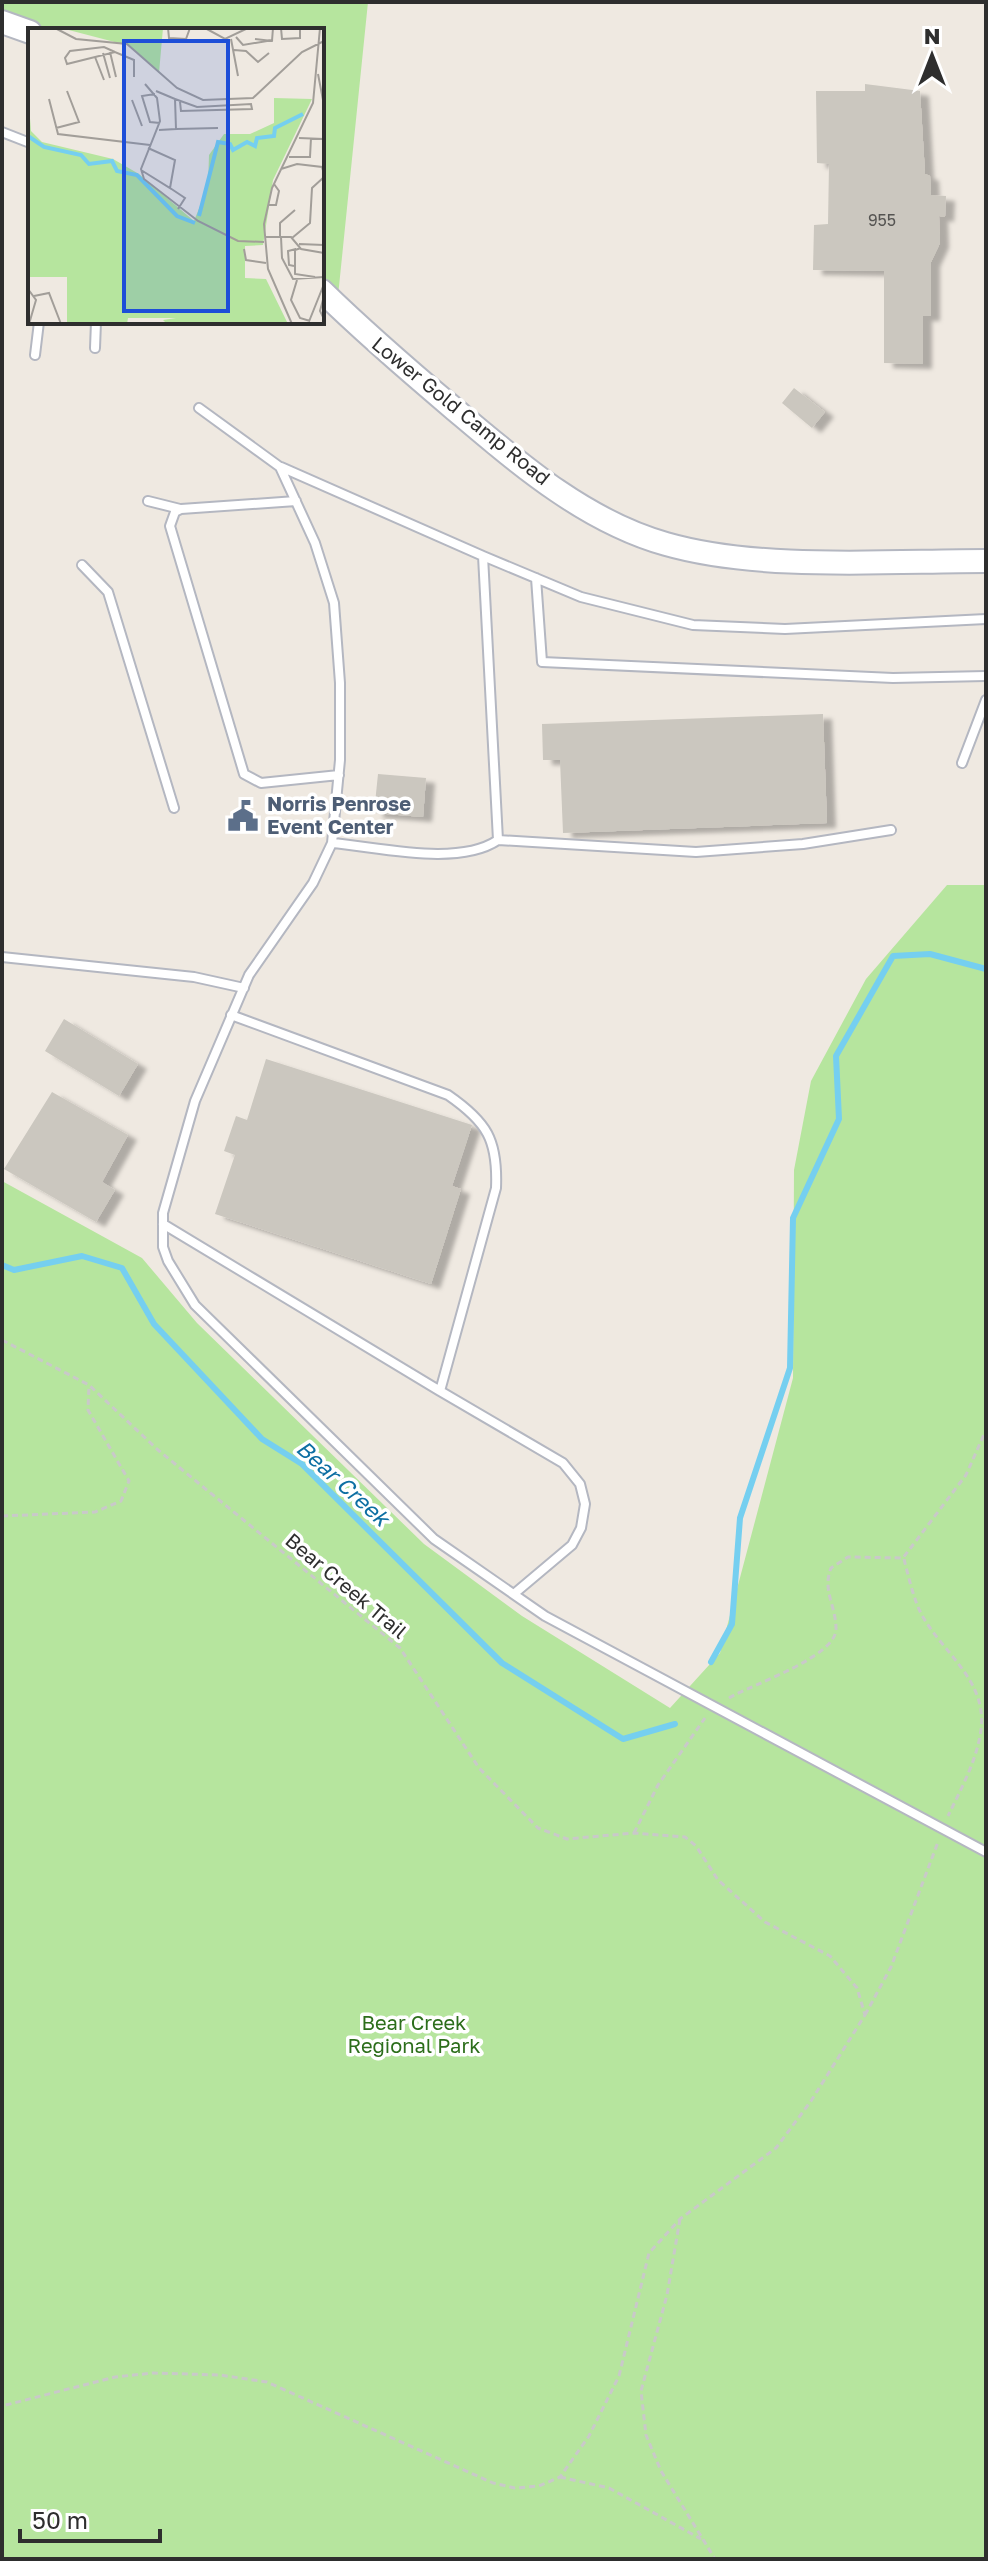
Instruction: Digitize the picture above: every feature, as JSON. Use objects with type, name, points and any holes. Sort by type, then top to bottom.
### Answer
[{"type":"street","points":[[2,22],[28,31]]},
{"type":"street","name":"Lower Gold Camp Road","points":[[324,293],[408,370],[504,451],[573,501],[634,534],[668,545],[749,557],[986,561]]},
{"type":"lane","points":[[2,132],[28,142]]},
{"type":"lane","points":[[35,355],[39,324]]},
{"type":"lane","points":[[95,348],[96,324]]},
{"type":"lane","points":[[199,408],[280,467],[581,597],[693,625],[785,629],[986,619]]},
{"type":"lane","points":[[280,467],[315,543],[334,603],[340,683],[339,775],[332,843],[313,883],[266,947],[244,988],[195,1101],[163,1224],[168,1261],[195,1305],[434,1539],[545,1616],[986,1852]]},
{"type":"lane","points":[[148,501],[181,509],[296,501]]},
{"type":"lane","points":[[181,509],[175,512],[170,526],[244,774],[261,783],[339,775]]},
{"type":"lane","points":[[483,556],[498,840]]},
{"type":"lane","points":[[82,565],[108,592],[174,808]]},
{"type":"lane","points":[[536,578],[542,662],[893,678],[986,676]]},
{"type":"lane","points":[[962,763],[986,700]]},
{"type":"lane","points":[[332,843],[453,854],[485,849],[498,840],[696,852],[803,844],[891,830]]},
{"type":"lane","points":[[2,957],[194,977],[244,988]]},
{"type":"lane","points":[[231,1015],[448,1095],[477,1115],[489,1133],[497,1167],[496,1188],[440,1391]]},
{"type":"lane","points":[[163,1224],[563,1463],[580,1484],[585,1504],[581,1528],[572,1545],[515,1593]]},
{"type":"path","name":"Bear Creek Trail","points":[[2,1340],[89,1385],[158,1450],[400,1648],[479,1768],[538,1828],[567,1839],[634,1833],[685,1837],[696,1846],[718,1880],[765,1922],[830,1956],[857,1988],[865,2015]]},
{"type":"path","points":[[2,1516],[95,1512],[121,1501],[129,1481],[88,1410],[89,1385]]},
{"type":"path","points":[[903,1558],[966,1475],[986,1430]]},
{"type":"path","points":[[634,1833],[658,1785],[713,1708],[758,1682],[814,1658],[829,1646],[836,1634],[835,1618],[826,1589],[831,1568],[837,1561],[848,1557],[903,1558]]},
{"type":"path","points":[[2,2406],[115,2377],[153,2373],[220,2375],[267,2382],[493,2483],[515,2488],[539,2486],[560,2477],[589,2436],[619,2376],[649,2253],[680,2219],[776,2148],[811,2101],[891,1967],[942,1829],[971,1766],[982,1729],[980,1702],[964,1669],[919,1609],[903,1558]]},
{"type":"path","points":[[982,1729],[986,1724]]},
{"type":"path","points":[[680,2219],[667,2295],[641,2391],[646,2435],[661,2471],[715,2559]]},
{"type":"path","points":[[560,2477],[609,2488],[703,2540]]},
{"type":"green space","points":[[2,2],[368,2],[337,306],[324,293],[324,28],[2,28]]},
{"type":"green space","name":"Bear Creek Regional Park","points":[[947,885],[986,885],[986,2559],[2,2559],[2,1181],[142,1258],[197,1323],[424,1544],[522,1616],[670,1708],[720,1653],[793,1378],[794,1170],[811,1081],[866,979]]},
{"type":"building","points":[[865,84],[920,91],[925,174],[930,176],[931,195],[946,196],[945,217],[939,216],[940,243],[931,262],[931,316],[923,316],[923,364],[884,363],[884,271],[813,270],[814,225],[828,224],[829,164],[817,163],[816,91],[865,91]]},
{"type":"building","points":[[794,388],[825,412],[812,428],[782,403]]},
{"type":"building","points":[[823,714],[827,823],[563,833],[560,760],[543,760],[542,724]]},
{"type":"building","points":[[378,774],[426,778],[423,817],[374,813]]},
{"type":"building","points":[[64,1019],[138,1064],[119,1096],[45,1051]]},
{"type":"building","points":[[266,1059],[472,1125],[452,1186],[461,1189],[431,1284],[215,1214],[235,1155],[224,1151],[236,1116],[247,1120]]},
{"type":"building","points":[[52,1092],[128,1135],[102,1182],[115,1190],[96,1222],[4,1169]]},
{"type":"waterway","name":"Bear Creek","points":[[711,1662],[732,1624],[740,1518],[790,1368],[793,1218],[839,1119],[836,1056],[893,956],[930,954],[986,969]]},
{"type":"waterway","name":"Bear Creek","points":[[2,1265],[14,1270],[82,1256],[122,1268],[154,1324],[262,1439],[302,1464],[502,1663],[623,1739],[675,1724]]},
{"type":"place","name":"Norris Penrose Event Center","points":[[243,816]]}]
